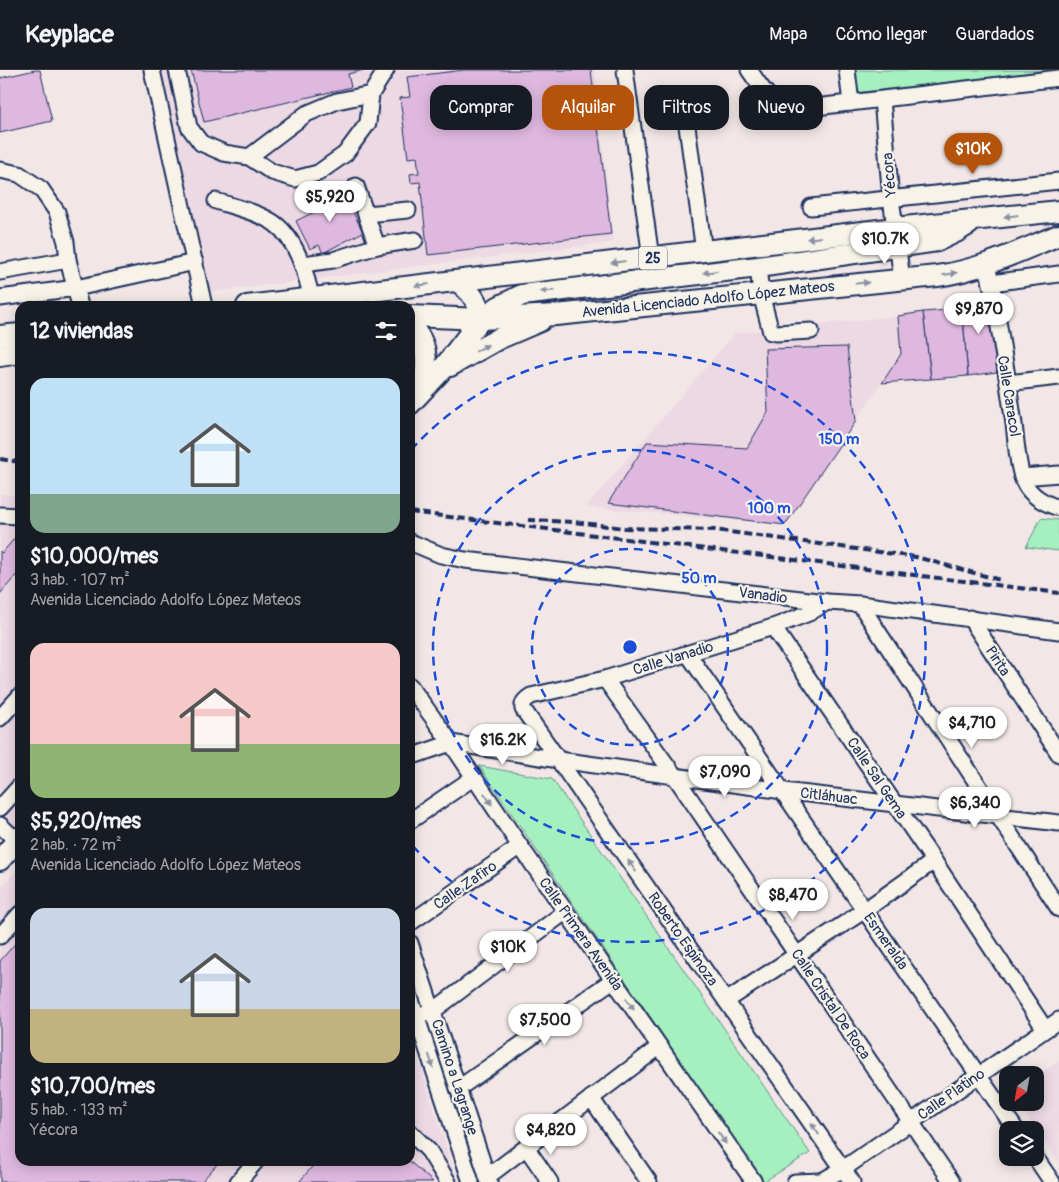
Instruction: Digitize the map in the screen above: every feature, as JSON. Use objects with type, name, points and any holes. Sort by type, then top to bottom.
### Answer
[{"type":"main road","points":[[416,398],[440,372],[482,319],[522,295],[758,267],[897,237],[938,241],[973,221],[1059,211]]},
{"type":"main road","name":"Avenida Licenciado Adolfo López Mateos","points":[[415,316],[482,319],[556,315],[953,274],[989,274],[1059,235]]},
{"type":"main road","name":"25","points":[[319,301],[457,281],[704,252],[897,237]]},
{"type":"main road","points":[[457,281],[477,301],[482,319]]},
{"type":"main road","points":[[440,372],[498,339],[556,315]]},
{"type":"main road","points":[[0,336],[15,334]]},
{"type":"main road","points":[[415,337],[426,353],[427,365],[416,398]]},
{"type":"main road","points":[[0,356],[15,354]]},
{"type":"main road","points":[[0,860],[15,842]]},
{"type":"street","points":[[152,70],[203,301]]},
{"type":"street","points":[[177,70],[189,127],[202,143],[224,153],[249,157],[272,172],[294,179],[318,173],[344,154],[368,123],[371,94],[386,70]]},
{"type":"street","points":[[625,70],[651,258]]},
{"type":"street","points":[[748,70],[776,103],[789,109],[882,100],[1059,78]]},
{"type":"street","points":[[847,70],[851,103]]},
{"type":"street","points":[[249,157],[306,114],[337,101],[371,94]]},
{"type":"street","name":"Yécora","points":[[882,100],[891,198],[902,279]]},
{"type":"street","points":[[688,130],[704,252]]},
{"type":"street","points":[[0,170],[19,174],[41,189],[57,212],[66,242],[68,260],[79,301]]},
{"type":"street","points":[[811,207],[1059,181]]},
{"type":"street","points":[[356,186],[377,246]]},
{"type":"street","points":[[216,201],[258,214],[275,224],[287,237],[303,264],[312,301]]},
{"type":"street","points":[[367,214],[408,210]]},
{"type":"street","points":[[303,264],[347,257],[377,246],[415,240]]},
{"type":"street","points":[[0,272],[68,260]]},
{"type":"street","points":[[0,298],[76,288],[195,262]]},
{"type":"street","points":[[758,267],[761,294],[771,332],[776,334],[812,331]]},
{"type":"street","points":[[989,274],[1059,274]]},
{"type":"street","name":"Calle Caracol","points":[[989,274],[1022,477],[1025,485],[1038,499],[1059,508]]},
{"type":"street","points":[[1008,383],[1059,377]]},
{"type":"street","points":[[1022,477],[1059,474]]},
{"type":"street","points":[[0,516],[15,516]]},
{"type":"street","name":"Vanadio","points":[[415,544],[441,555],[465,560],[828,602],[860,604],[1059,631]]},
{"type":"street","name":"Calle Vanadio","points":[[523,709],[524,702],[531,696],[605,680],[688,654],[809,614],[828,602]]},
{"type":"street","points":[[860,604],[1059,909]]},
{"type":"street","name":"Pirita","points":[[970,618],[1059,754]]},
{"type":"street","name":"Calle Sal Gema","points":[[773,627],[934,861],[1045,1029]]},
{"type":"street","name":"Esmeralda","points":[[688,654],[1010,1121]]},
{"type":"street","name":"Calle Cristal De Roca","points":[[605,680],[674,775],[952,1182]]},
{"type":"street","name":"Calle Primera Avenida","points":[[415,693],[565,912],[754,1182]]},
{"type":"street","points":[[0,718],[15,702]]},
{"type":"street","name":"Roberto Espinoza","points":[[523,709],[852,1182]]},
{"type":"street","points":[[415,755],[451,743]]},
{"type":"street","name":"Citláhuac","points":[[451,743],[784,791],[1059,823]]},
{"type":"street","points":[[415,818],[473,778]]},
{"type":"street","points":[[0,808],[15,792]]},
{"type":"street","points":[[0,825],[15,837]]},
{"type":"street","name":"Calle Zafiro","points":[[415,920],[520,846]]},
{"type":"street","points":[[726,1001],[865,910],[934,861]]},
{"type":"street","points":[[416,1015],[433,1011],[565,912]]},
{"type":"street","points":[[0,936],[15,920]]},
{"type":"street","name":"Camino a Lagrange","points":[[415,958],[488,1180]]},
{"type":"street","points":[[459,1088],[613,980]]},
{"type":"street","name":"Camino a Lagrange","points":[[415,1012],[471,1182]]},
{"type":"street","name":"Calle Platino","points":[[822,1181],[843,1169],[978,1074],[1059,1020]]},
{"type":"street","points":[[488,1180],[526,1148],[659,1047]]},
{"type":"street","points":[[591,1098],[650,1182]]},
{"type":"street","points":[[415,1137],[429,1151],[448,1182]]},
{"type":"street","points":[[526,1148],[550,1182]]},
{"type":"street","points":[[238,1182],[252,1166]]},
{"type":"street","points":[[1041,1166],[1052,1182]]},
{"type":"street","points":[[795,1182],[822,1181]]},
{"type":"shaded area","points":[[162,70],[595,70],[597,85],[542,85],[542,130],[601,130],[613,242],[211,292]]},
{"type":"shaded area","points":[[898,316],[901,354],[785,525],[586,507],[735,333]]},
{"type":"shaded area","points":[[0,494],[15,496],[15,826],[0,842]]},
{"type":"shaded area","points":[[15,872],[15,1166],[415,1166],[415,1047],[457,1182],[0,1182],[0,888]]},
{"type":"shaded area","points":[[1059,1061],[1059,1162],[1044,1141],[1044,1121],[1030,1121],[1023,1111],[1044,1111],[1044,1071]]},
{"type":"green space","points":[[851,70],[1054,70],[854,93]]},
{"type":"green space","points":[[1041,518],[1059,520],[1059,551],[1026,547]]},
{"type":"green space","points":[[479,766],[552,779],[810,1153],[763,1182]]},
{"type":"building","points":[[40,70],[52,121],[0,133],[0,78]]},
{"type":"building","points":[[191,70],[364,70],[348,74],[351,87],[204,122]]},
{"type":"building","points":[[464,70],[591,70],[593,85],[542,85],[542,130],[598,130],[611,234],[428,255],[420,182],[411,183],[410,174],[419,173],[417,157],[408,158],[400,98],[410,97],[407,77]]},
{"type":"building","points":[[341,188],[363,232],[323,253],[319,245],[310,249],[296,221],[318,210],[314,202]]},
{"type":"building","points":[[989,293],[997,372],[968,376],[961,296]]},
{"type":"building","points":[[962,309],[968,376],[931,379],[923,312]]},
{"type":"building","points":[[923,312],[931,379],[882,383],[901,354],[898,316]]},
{"type":"building","points":[[847,347],[856,421],[785,525],[608,503],[647,442],[747,448],[768,412],[765,349]]},
{"type":"building","points":[[15,538],[15,577],[0,594],[0,551],[2,553]]},
{"type":"building","points":[[15,944],[15,1166],[215,1166],[201,1182],[0,1182],[0,961]]},
{"type":"building","points":[[313,1166],[415,1166],[433,1182],[299,1182]]},
{"type":"railway","points":[[0,459],[15,461]]},
{"type":"railway","points":[[415,513],[1059,593]]},
{"type":"railway","points":[[528,520],[574,522],[625,528],[715,530],[916,557],[1000,580]]}]
